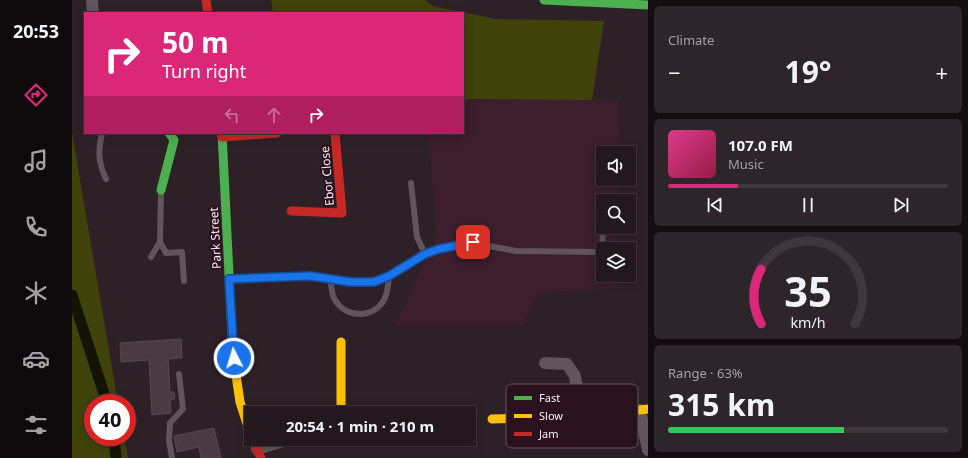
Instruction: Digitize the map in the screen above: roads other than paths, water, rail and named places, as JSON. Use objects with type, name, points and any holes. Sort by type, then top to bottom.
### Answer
[{"type":"street","points":[[92,0],[93,12]]},
{"type":"street","points":[[206,0],[208,12]]},
{"type":"street","points":[[544,0],[648,5]]},
{"type":"street","points":[[160,190],[174,140],[170,134]]},
{"type":"street","points":[[222,135],[250,134]]},
{"type":"street","name":"Ebor Close","points":[[291,211],[342,213],[335,134]]},
{"type":"street","name":"Park Street","points":[[222,135],[235,374],[244,418]]},
{"type":"street","points":[[341,342],[341,406]]},
{"type":"street","points":[[545,363],[567,364],[575,376],[576,384]]},
{"type":"street","points":[[644,409],[648,450]]},
{"type":"street","points":[[492,419],[506,419]]},
{"type":"street","points":[[257,449],[267,446]]},
{"type":"lane","points":[[102,134],[100,142],[100,166],[106,178]]},
{"type":"lane","points":[[411,183],[417,237],[425,254]]},
{"type":"lane","points":[[160,190],[160,242],[166,253],[182,252],[184,281]]},
{"type":"lane","points":[[229,279],[310,276],[365,283],[383,279],[425,254],[439,249],[473,242],[516,251],[602,252],[603,234]]},
{"type":"lane","points":[[151,257],[160,242]]},
{"type":"lane","points":[[330,279],[333,295],[336,301],[346,311],[359,315],[372,311],[384,301],[387,294],[389,276]]},
{"type":"lane","points":[[172,458],[169,441],[170,422],[183,409],[179,374]]},
{"type":"waterway","points":[[72,295],[104,394]]},
{"type":"waterway","points":[[115,446],[116,458]]}]
